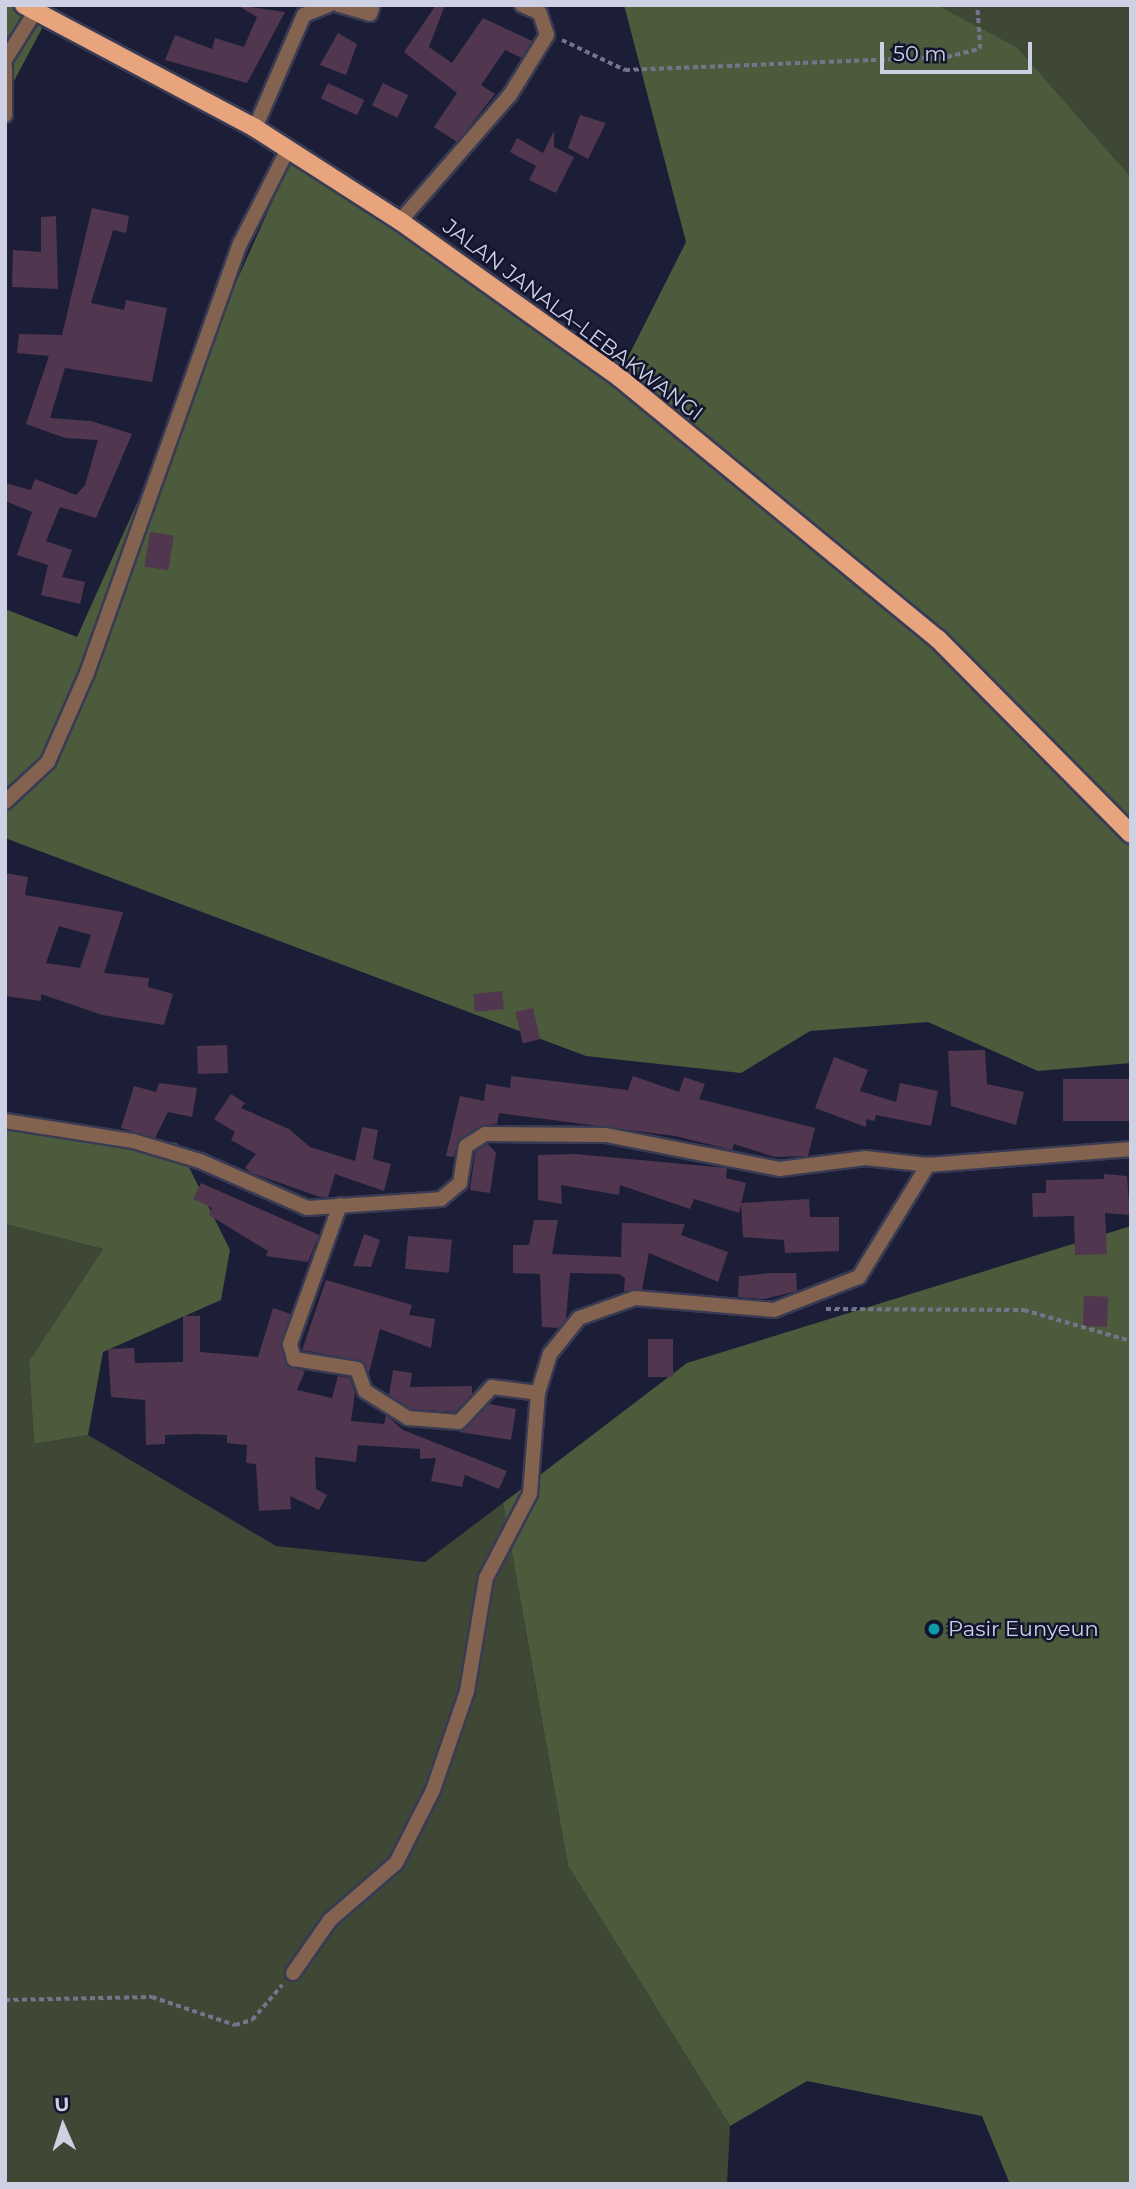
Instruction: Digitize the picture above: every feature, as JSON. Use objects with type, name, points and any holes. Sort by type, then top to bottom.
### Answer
[{"type":"main road","name":"JALAN JANALA–LEBAKWANGI","points":[[29,8],[255,128],[400,221],[620,378],[937,639],[1131,834]]},
{"type":"street","points":[[255,128],[304,15],[329,5]]},
{"type":"street","points":[[339,5],[370,15],[373,5]]},
{"type":"street","points":[[400,221],[510,95],[547,35],[540,13],[522,5]]},
{"type":"street","points":[[5,60],[29,8]]},
{"type":"street","points":[[5,67],[5,115]]},
{"type":"street","points":[[5,802],[54,750],[240,244],[288,149]]},
{"type":"street","points":[[5,1121],[133,1140],[307,1208],[440,1199],[460,1183],[473,1138],[510,1132],[606,1135],[779,1169],[864,1158],[928,1165],[1131,1149]]},
{"type":"street","points":[[293,1973],[330,1920],[396,1863],[433,1790],[467,1691],[486,1578],[530,1494],[538,1393],[550,1354],[597,1307],[635,1298],[774,1310],[859,1277],[928,1165]]},
{"type":"street","points":[[340,1205],[290,1344],[293,1359],[357,1369],[365,1391],[408,1418],[459,1422],[492,1387],[538,1393]]},
{"type":"path","points":[[547,35],[590,48],[625,69],[947,57],[980,49],[977,5]]},
{"type":"path","points":[[814,1309],[975,1305],[1024,1310],[1131,1341]]},
{"type":"path","points":[[5,2000],[152,1997],[235,2025],[252,2020],[293,1973]]},
{"type":"green space","points":[[5,5],[30,5],[49,15],[5,98]]},
{"type":"green space","points":[[624,5],[937,5],[1017,47],[1131,177],[1131,1063],[1038,1071],[928,1022],[810,1031],[741,1073],[586,1056],[5,838],[5,609],[77,637],[290,162],[624,365],[686,242]]},
{"type":"green space","points":[[937,5],[1131,5],[1131,177],[1017,47]]},
{"type":"green space","points":[[5,1122],[177,1143],[230,1250],[221,1300],[103,1352],[88,1435],[34,1444],[29,1361],[103,1249],[5,1224]]},
{"type":"green space","points":[[5,1224],[103,1249],[29,1361],[34,1444],[88,1435],[276,1546],[425,1562],[503,1503],[568,1866],[730,2126],[727,2184],[5,2184]]},
{"type":"green space","points":[[1131,1226],[1131,2184],[1010,2184],[982,2116],[807,2081],[730,2126],[568,1866],[503,1503],[687,1363]]},
{"type":"building","points":[[237,5],[285,12],[247,83],[165,60],[175,35],[212,49],[215,38],[244,47],[257,17]]},
{"type":"building","points":[[436,5],[445,5],[429,47],[452,63],[483,18],[532,41],[522,58],[505,50],[481,85],[495,94],[457,142],[434,127],[457,93],[404,52]]},
{"type":"building","points":[[338,33],[357,44],[346,75],[320,65]]},
{"type":"building","points":[[328,83],[364,100],[357,115],[321,98]]},
{"type":"building","points":[[383,83],[408,95],[397,118],[372,105]]},
{"type":"building","points":[[580,115],[606,123],[588,159],[568,148]]},
{"type":"building","points":[[554,131],[554,147],[574,157],[556,193],[529,180],[536,166],[510,152],[517,138],[543,153]]},
{"type":"building","points":[[92,208],[129,216],[126,233],[113,230],[91,303],[124,310],[126,300],[167,308],[152,382],[65,368],[50,418],[91,421],[132,434],[96,518],[60,507],[46,541],[72,550],[62,577],[85,582],[80,604],[41,595],[48,565],[17,555],[32,512],[5,501],[5,483],[31,490],[35,479],[76,495],[85,485],[98,440],[65,438],[26,424],[49,356],[17,353],[19,334],[62,335]]},
{"type":"building","points":[[56,216],[58,289],[12,287],[13,250],[41,252],[41,217]]},
{"type":"building","points":[[150,532],[174,536],[168,570],[145,567]]},
{"type":"building","points":[[5,873],[28,877],[25,895],[123,912],[104,973],[149,978],[148,987],[173,994],[164,1025],[102,1015],[41,994],[41,1001],[5,996]],"holes":[[[59,926],[91,935],[80,968],[46,963]]]},
{"type":"building","points":[[502,991],[504,1009],[475,1012],[473,994]]},
{"type":"building","points":[[533,1008],[540,1039],[523,1043],[515,1012]]},
{"type":"building","points":[[227,1045],[228,1073],[198,1074],[197,1046]]},
{"type":"building","points":[[985,1050],[987,1084],[1024,1092],[1016,1125],[951,1106],[948,1051]]},
{"type":"building","points":[[834,1057],[868,1070],[860,1091],[896,1102],[900,1083],[938,1091],[931,1126],[876,1115],[874,1121],[866,1119],[866,1127],[815,1108]]},
{"type":"building","points":[[511,1076],[628,1090],[633,1076],[679,1092],[684,1077],[705,1084],[699,1099],[815,1128],[808,1156],[775,1157],[734,1144],[732,1150],[675,1136],[499,1113],[497,1124],[480,1126],[458,1140],[454,1157],[446,1156],[460,1096],[484,1101],[486,1084],[510,1088]]},
{"type":"building","points":[[1063,1079],[1131,1079],[1131,1121],[1063,1121]]},
{"type":"building","points":[[159,1083],[197,1088],[192,1117],[168,1112],[155,1138],[121,1128],[134,1086],[156,1092]]},
{"type":"building","points":[[231,1094],[245,1103],[241,1108],[289,1129],[310,1147],[355,1161],[362,1127],[378,1130],[373,1159],[391,1164],[384,1191],[335,1174],[328,1197],[320,1197],[252,1173],[245,1168],[256,1154],[231,1140],[235,1132],[214,1119]]},
{"type":"building","points":[[488,1144],[496,1153],[490,1193],[470,1190],[475,1152]]},
{"type":"building","points":[[575,1154],[727,1168],[726,1178],[746,1183],[739,1213],[694,1199],[690,1209],[620,1185],[619,1195],[561,1185],[562,1204],[538,1200],[538,1155]]},
{"type":"building","points":[[1104,1174],[1127,1176],[1130,1215],[1105,1213],[1107,1254],[1075,1255],[1074,1216],[1033,1217],[1032,1193],[1046,1193],[1046,1180],[1104,1179]]},
{"type":"building","points":[[201,1183],[319,1235],[308,1262],[266,1256],[268,1251],[209,1215],[212,1208],[193,1199]]},
{"type":"building","points":[[809,1199],[810,1217],[839,1217],[839,1251],[785,1253],[784,1240],[743,1237],[741,1203]]},
{"type":"building","points":[[534,1220],[558,1220],[552,1254],[621,1257],[622,1223],[685,1224],[681,1235],[728,1252],[718,1282],[649,1253],[642,1289],[624,1291],[625,1278],[619,1274],[570,1273],[566,1319],[559,1328],[542,1327],[540,1274],[513,1273],[513,1245],[529,1245]]},
{"type":"building","points":[[364,1234],[380,1240],[371,1267],[353,1266]]},
{"type":"building","points":[[408,1236],[452,1240],[449,1273],[405,1269]]},
{"type":"building","points":[[796,1273],[797,1291],[764,1299],[738,1297],[739,1276]]},
{"type":"building","points":[[326,1280],[412,1305],[409,1315],[435,1319],[431,1348],[380,1329],[369,1373],[359,1360],[302,1350]]},
{"type":"building","points":[[1084,1296],[1108,1297],[1107,1327],[1083,1326]]},
{"type":"building","points":[[273,1308],[291,1314],[281,1346],[287,1366],[305,1371],[297,1390],[332,1398],[338,1376],[350,1378],[355,1393],[351,1421],[384,1424],[386,1415],[403,1430],[507,1471],[499,1489],[465,1475],[462,1487],[431,1481],[436,1458],[420,1459],[420,1449],[358,1445],[356,1462],[315,1457],[316,1489],[327,1495],[319,1510],[290,1496],[291,1509],[259,1511],[256,1464],[246,1463],[247,1445],[227,1443],[227,1435],[197,1434],[165,1435],[165,1444],[146,1445],[145,1400],[111,1397],[108,1349],[134,1348],[135,1363],[183,1362],[183,1316],[200,1316],[200,1352],[258,1357]]},
{"type":"building","points":[[648,1339],[673,1339],[673,1377],[648,1377]]},
{"type":"building","points":[[393,1370],[412,1373],[410,1387],[472,1386],[472,1394],[455,1412],[411,1409],[389,1395]]},
{"type":"building","points":[[489,1404],[516,1409],[511,1440],[459,1432]]},
{"type":"place","name":"Pasir Eunyeun","points":[[934,1629]]}]
